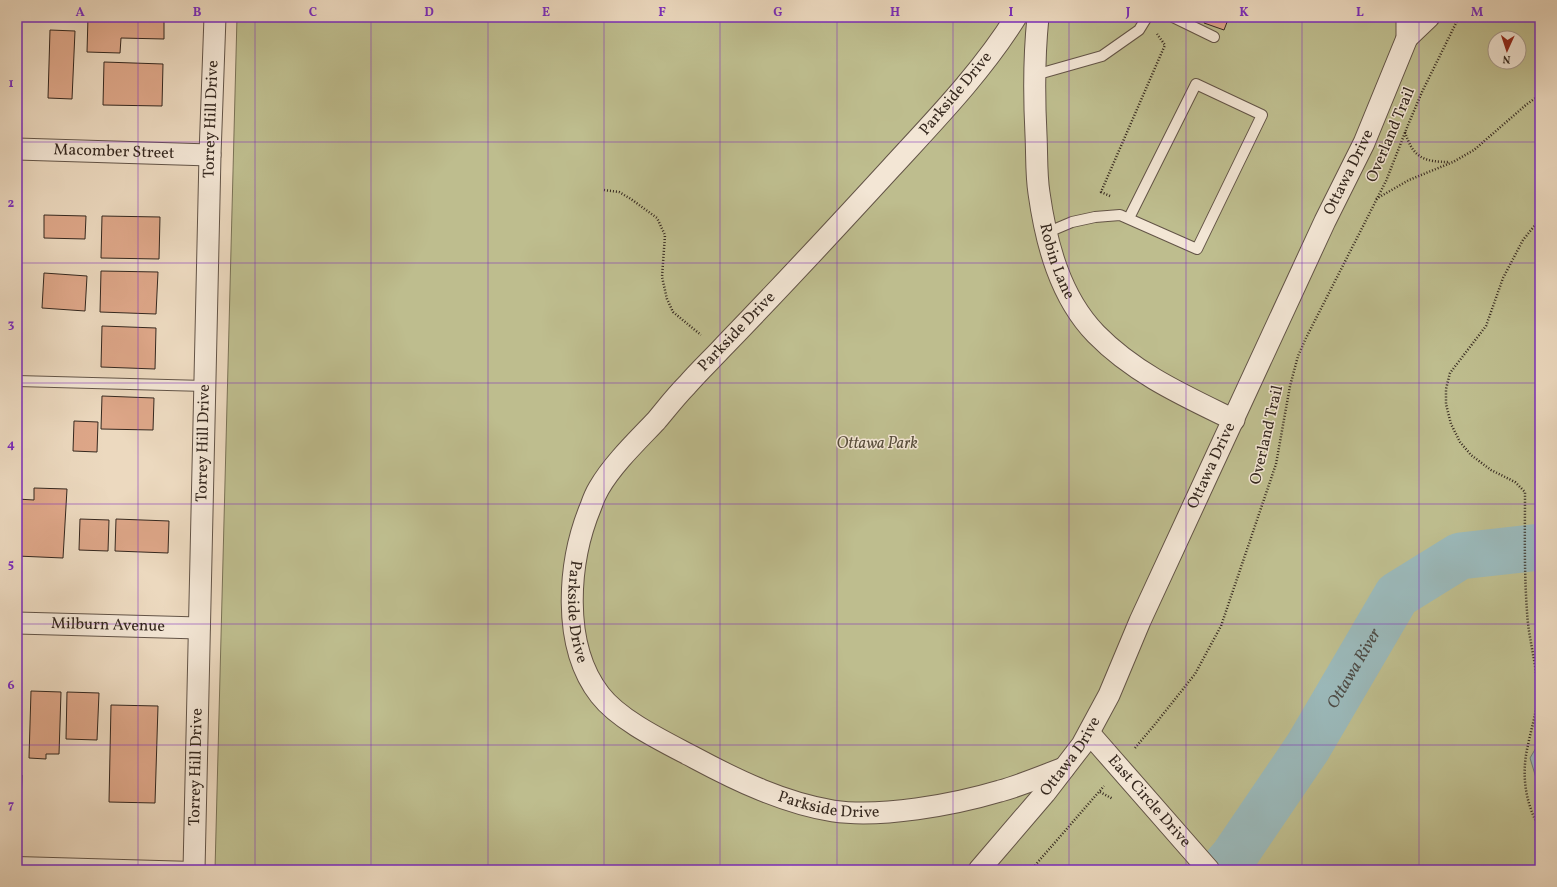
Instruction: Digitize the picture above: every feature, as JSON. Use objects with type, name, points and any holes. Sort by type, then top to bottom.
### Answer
[{"type":"street","name":"Torrey Hill Drive","points":[[194,868],[210,155],[215,17]]},
{"type":"street","name":"Parkside Drive","points":[[1016,17],[999,44],[944,110],[778,290],[687,384],[636,441],[598,489],[585,520],[578,547],[574,571],[574,626],[586,672],[598,693],[615,712],[700,760],[749,785],[809,806],[835,811],[860,813],[883,812],[952,802],[1002,791],[1064,768]]},
{"type":"street","name":"Robin Lane","points":[[1038,17],[1035,75],[1038,191],[1046,233],[1056,268],[1072,303],[1095,333],[1123,359],[1156,381],[1234,420]]},
{"type":"street","name":"Ottawa Drive","points":[[979,870],[1082,745],[1109,695],[1140,621],[1326,221],[1364,143],[1407,38],[1407,17]]},
{"type":"street","name":"Ottawa Drive","points":[[1407,38],[1429,17]]},
{"type":"street","name":"Macomber Street","points":[[17,149],[210,155]]},
{"type":"street","name":"Milburn Avenue","points":[[17,623],[199,628]]},
{"type":"street","name":"East Circle Drive","points":[[1089,733],[1209,870]]},
{"type":"lane","points":[[1035,75],[1102,56],[1140,30],[1147,17]]},
{"type":"lane","points":[[1173,17],[1214,37]]},
{"type":"lane","points":[[1046,233],[1072,222],[1095,217],[1120,215],[1197,249],[1262,115],[1196,84],[1129,218]]},
{"type":"lane","points":[[17,381],[205,386]]},
{"type":"lane","points":[[17,862],[194,868]]},
{"type":"path","name":"Overland Trail","points":[[1031,870],[1100,792],[1118,767],[1156,723],[1195,674],[1221,626],[1276,464],[1290,386],[1298,356],[1386,181],[1422,92],[1459,17]]},
{"type":"path","points":[[1134,207],[1101,192],[1165,45],[1153,29]]},
{"type":"path","points":[[1376,199],[1409,180],[1452,162],[1474,150],[1527,104],[1540,95]]},
{"type":"path","points":[[1405,131],[1415,153],[1423,159],[1434,162],[1452,162]]},
{"type":"path","points":[[604,190],[619,192],[625,195],[657,218],[665,234],[662,277],[667,299],[673,312],[720,350]]},
{"type":"path","points":[[1540,218],[1523,240],[1503,278],[1486,326],[1450,373],[1446,389],[1446,404],[1451,424],[1460,442],[1471,455],[1491,470],[1515,482],[1525,492],[1527,611],[1538,683],[1537,707],[1527,746],[1524,768],[1526,792],[1534,819],[1540,830]]},
{"type":"green space","name":"Ottawa Park","points":[[237,17],[1540,17],[1540,870],[215,870]]},
{"type":"water","points":[[1540,741],[1540,791],[1530,758]]},
{"type":"building","points":[[88,17],[164,17],[164,39],[121,38],[120,53],[87,52]]},
{"type":"building","points":[[1206,17],[1229,17],[1224,30],[1204,23]]},
{"type":"building","points":[[50,30],[75,31],[72,99],[48,98]]},
{"type":"building","points":[[104,62],[163,64],[162,106],[103,105]]},
{"type":"building","points":[[44,215],[86,216],[85,239],[44,238]]},
{"type":"building","points":[[102,216],[160,217],[159,259],[101,258]]},
{"type":"building","points":[[17,238],[21,238],[20,281],[17,281]]},
{"type":"building","points":[[101,271],[158,272],[156,314],[100,312]]},
{"type":"building","points":[[44,273],[87,276],[85,311],[42,308]]},
{"type":"building","points":[[102,326],[156,328],[155,369],[101,367]]},
{"type":"building","points":[[102,396],[154,398],[153,430],[101,429]]},
{"type":"building","points":[[74,421],[98,422],[97,452],[73,451]]},
{"type":"building","points":[[34,488],[67,489],[63,558],[17,556],[17,499],[34,500]]},
{"type":"building","points":[[80,519],[109,520],[108,551],[79,550]]},
{"type":"building","points":[[116,519],[169,521],[168,553],[115,551]]},
{"type":"building","points":[[31,691],[61,692],[59,754],[46,754],[46,759],[29,758]]},
{"type":"building","points":[[67,692],[99,693],[97,740],[66,739]]},
{"type":"building","points":[[111,705],[158,706],[155,803],[109,802]]},
{"type":"building","points":[[17,775],[22,775],[21,807],[17,807]]},
{"type":"waterway","name":"Ottawa River","points":[[1222,870],[1234,856],[1308,747],[1397,595],[1460,556],[1540,547]]}]
